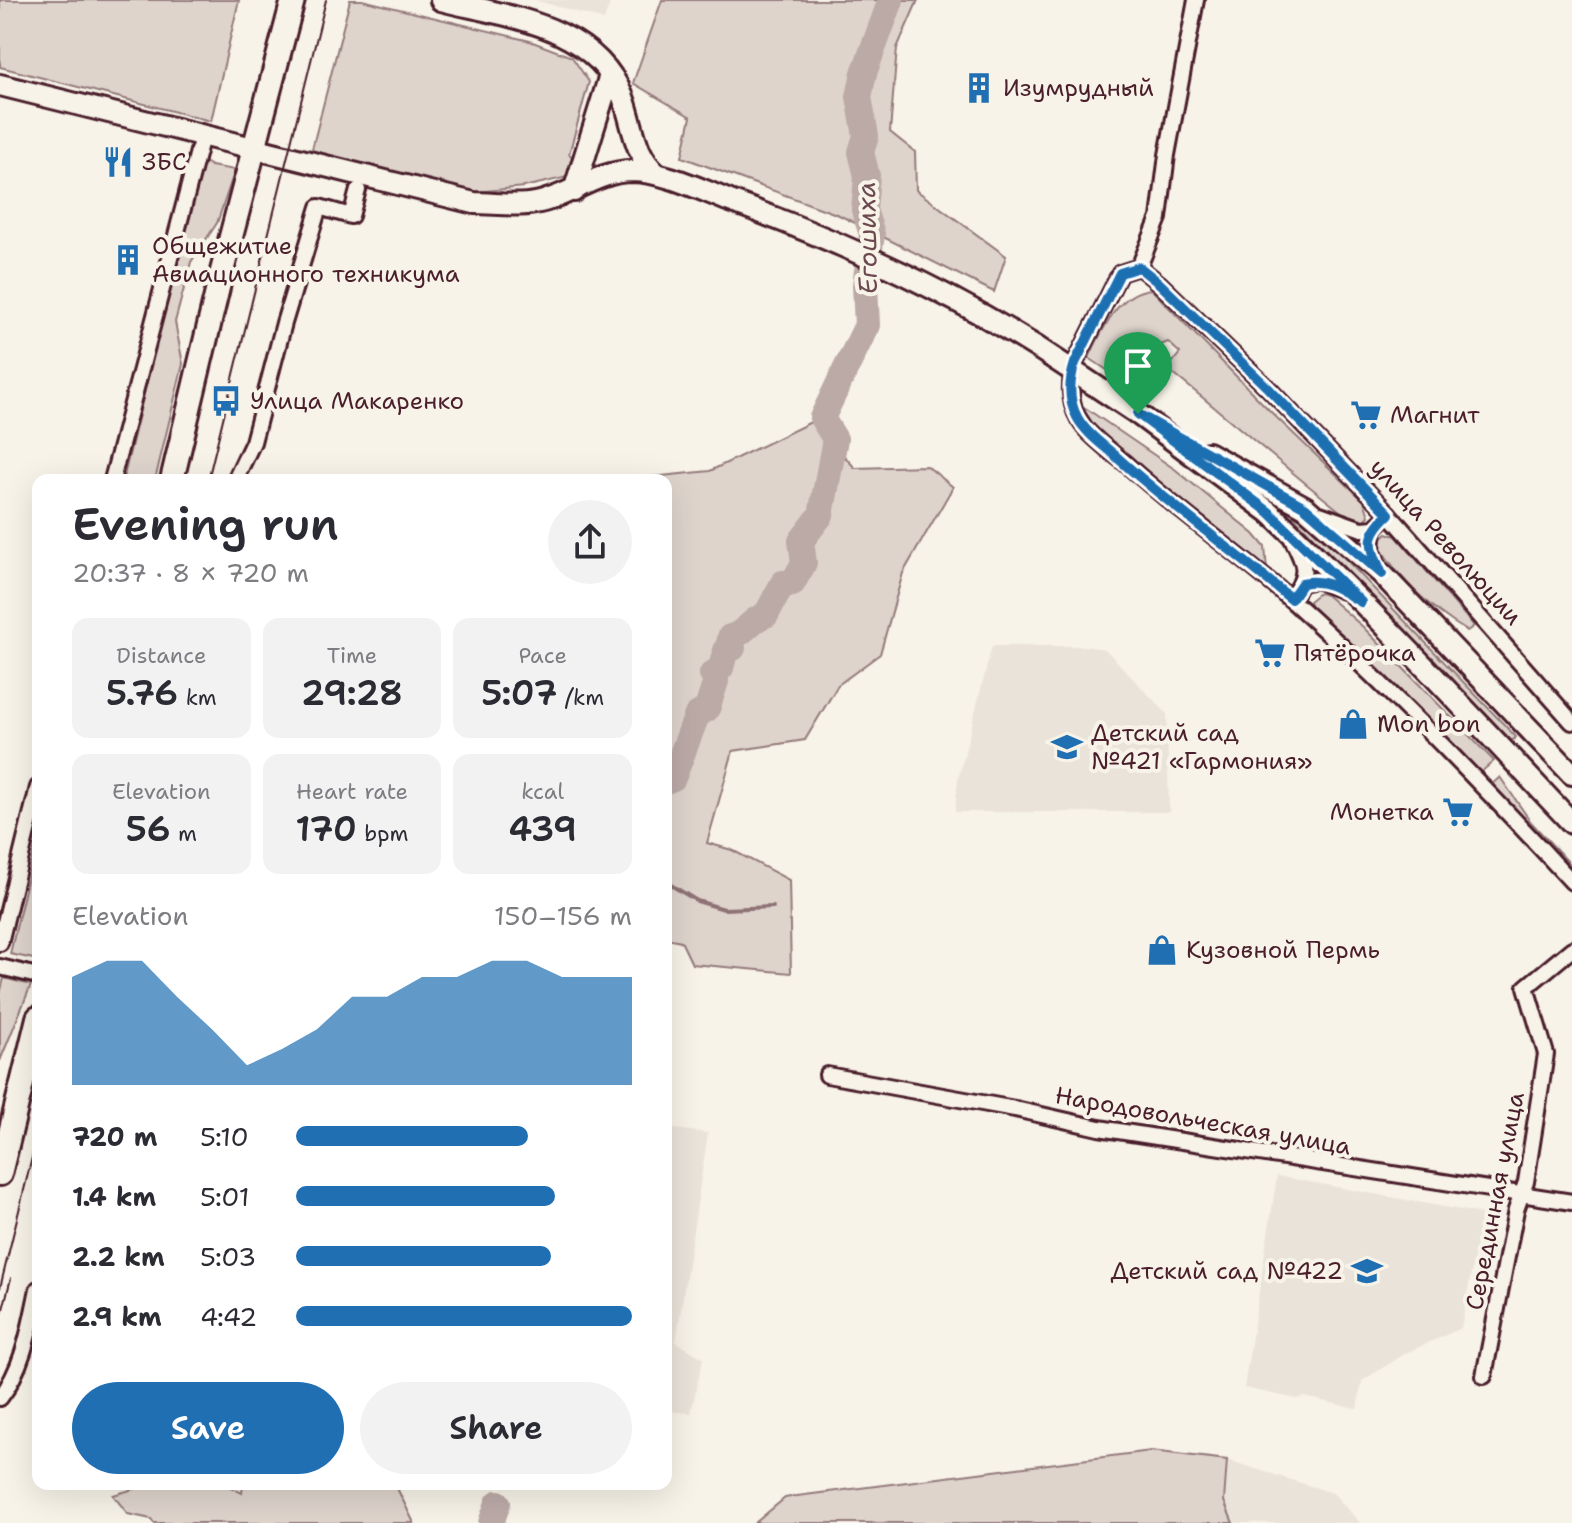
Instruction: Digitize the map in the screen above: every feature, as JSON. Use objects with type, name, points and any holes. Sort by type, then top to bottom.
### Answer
[{"type":"main road","points":[[173,474],[221,275],[293,0]]},
{"type":"main road","points":[[441,0],[546,26],[566,34],[589,51],[610,75],[622,95],[636,148],[645,163],[657,174]]},
{"type":"main road","points":[[574,191],[610,75]]},
{"type":"main road","points":[[0,85],[474,203],[534,203],[574,191],[610,174],[630,171],[657,174],[767,214],[884,263],[1038,347],[1138,414],[1269,512],[1361,602],[1572,823]]},
{"type":"main road","points":[[1138,414],[1305,507],[1382,574],[1572,774]]},
{"type":"main road","points":[[0,1174],[32,1043]]},
{"type":"street","points":[[1196,0],[1167,155],[1159,218],[1139,267],[1120,273],[1075,363],[1070,395],[1077,416],[1086,428],[1144,480],[1291,599],[1421,722],[1572,882]]},
{"type":"street","points":[[114,474],[202,136]]},
{"type":"street","points":[[238,474],[253,442],[319,207],[351,216],[358,190]]},
{"type":"street","name":"улица Революции","points":[[1139,267],[1268,388],[1389,514],[1572,722]]},
{"type":"street","points":[[1305,507],[1362,529],[1374,528],[1389,514]]},
{"type":"street","points":[[1286,528],[1299,552],[1305,573],[1291,599]]},
{"type":"street","points":[[1374,528],[1372,549],[1382,574]]},
{"type":"street","points":[[1302,583],[1316,580],[1334,585],[1361,602]]},
{"type":"street","points":[[0,943],[32,812]]},
{"type":"street","name":"Серединная улица","points":[[1484,1376],[1516,1210],[1526,1182],[1546,1054],[1526,987],[1572,949]]},
{"type":"street","points":[[0,967],[32,975]]},
{"type":"street","name":"Народовольческая улица","points":[[827,1075],[1015,1109],[1099,1128],[1572,1202]]},
{"type":"street","points":[[0,1398],[17,1367],[32,1311]]},
{"type":"shaded area","points":[[0,0],[239,0],[211,121],[0,67]]},
{"type":"shaded area","points":[[350,0],[362,0],[530,41],[572,57],[589,82],[569,154],[575,159],[572,176],[524,187],[476,192],[311,153]]},
{"type":"shaded area","points":[[535,0],[611,0],[604,20]]},
{"type":"shaded area","points":[[662,0],[918,0],[897,48],[890,132],[915,152],[916,190],[1006,256],[994,292],[839,215],[682,157],[691,117],[633,83]]},
{"type":"shaded area","points":[[201,160],[211,166],[235,170],[217,223],[191,262],[175,322],[183,364],[156,474],[124,474]]},
{"type":"shaded area","points":[[1151,289],[1275,416],[1364,501],[1369,516],[1364,521],[1354,522],[1167,369],[1180,353],[1168,342],[1151,349],[1134,388],[1089,358],[1120,305],[1129,297]]},
{"type":"shaded area","points":[[1081,405],[1176,470],[1254,534],[1265,547],[1267,570],[1097,430]]},
{"type":"shaded area","points":[[813,421],[855,468],[927,466],[953,487],[903,573],[880,654],[838,685],[805,740],[733,751],[707,843],[732,850],[789,880],[791,973],[692,964],[681,941],[672,939],[672,475],[710,471]]},
{"type":"shaded area","points":[[1292,515],[1304,520],[1333,546],[1516,737],[1512,741]]},
{"type":"shaded area","points":[[1387,533],[1396,536],[1474,626],[1467,631],[1454,623],[1407,583],[1379,546],[1379,540]]},
{"type":"shaded area","points":[[1319,593],[1326,595],[1362,626],[1494,761],[1480,773],[1396,686],[1311,607],[1309,601]]},
{"type":"shaded area","name":"Детский сад №421 «Гармония»","points":[[992,646],[1085,646],[1105,649],[1167,714],[1169,812],[955,812],[958,779]]},
{"type":"shaded area","points":[[1500,777],[1531,822],[1571,865],[1569,867],[1491,785]]},
{"type":"shaded area","points":[[32,860],[32,959],[10,954]]},
{"type":"shaded area","points":[[4,978],[31,985],[0,1061],[0,994]]},
{"type":"shaded area","points":[[672,1129],[708,1133],[676,1342],[703,1358],[691,1413],[672,1411]]},
{"type":"shaded area","name":"Детский сад №422","points":[[1277,1176],[1482,1214],[1461,1328],[1406,1353],[1362,1381],[1357,1409],[1244,1388]]},
{"type":"shaded area","points":[[1151,1451],[1227,1460],[1224,1501],[1233,1523],[755,1523],[785,1498]]},
{"type":"shaded area","points":[[1227,1460],[1333,1493],[1360,1523],[1233,1523],[1224,1502]]},
{"type":"shaded area","points":[[130,1490],[236,1490],[242,1493],[242,1490],[398,1490],[414,1523],[154,1523],[151,1519],[128,1514],[113,1495]]},
{"type":"waterway","name":"Егошиха","points":[[672,778],[697,715],[707,709],[716,681],[712,674],[721,668],[726,649],[733,648],[729,644],[730,637],[766,615],[783,583],[792,584],[804,563],[801,541],[821,515],[835,439],[822,418],[867,325],[865,286],[872,234],[864,210],[867,176],[861,152],[866,136],[859,97],[864,73],[891,0]]},
{"type":"waterway","points":[[672,886],[697,901],[724,909],[773,907]]},
{"type":"waterway","points":[[491,1523],[498,1503]]},
{"type":"tram line","points":[[209,474],[326,0]]},
{"type":"tram line","points":[[0,1288],[32,1157]]},
{"type":"tram line","points":[[0,1321],[11,1278]]},
{"type":"place","name":"Изумрудный","points":[[979,88]]},
{"type":"place","name":"ЗБС","points":[[118,162]]},
{"type":"place","name":"Общежитие Авиационного техникума","points":[[128,260]]},
{"type":"place","name":"Улица Макаренко","points":[[226,401]]},
{"type":"place","name":"Магнит","points":[[1366,415]]},
{"type":"place","name":"Пятёрочка","points":[[1270,653]]},
{"type":"place","name":"Mon bon","points":[[1353,724]]},
{"type":"place","name":"Детский сад №421 «Гармония»","points":[[1067,747]]},
{"type":"place","name":"Монетка","points":[[1458,812]]},
{"type":"place","name":"Кузовной Пермь","points":[[1162,950]]},
{"type":"place","name":"Детский сад №422","points":[[1367,1271]]},
{"type":"route","points":[[1139,267],[1268,388],[1389,514],[1374,528],[1372,549],[1382,574],[1305,507],[1138,414],[1269,512],[1361,602],[1334,585],[1316,580],[1302,583],[1291,599],[1144,480],[1086,428],[1077,416],[1070,395],[1075,363],[1120,273],[1139,267]]}]
